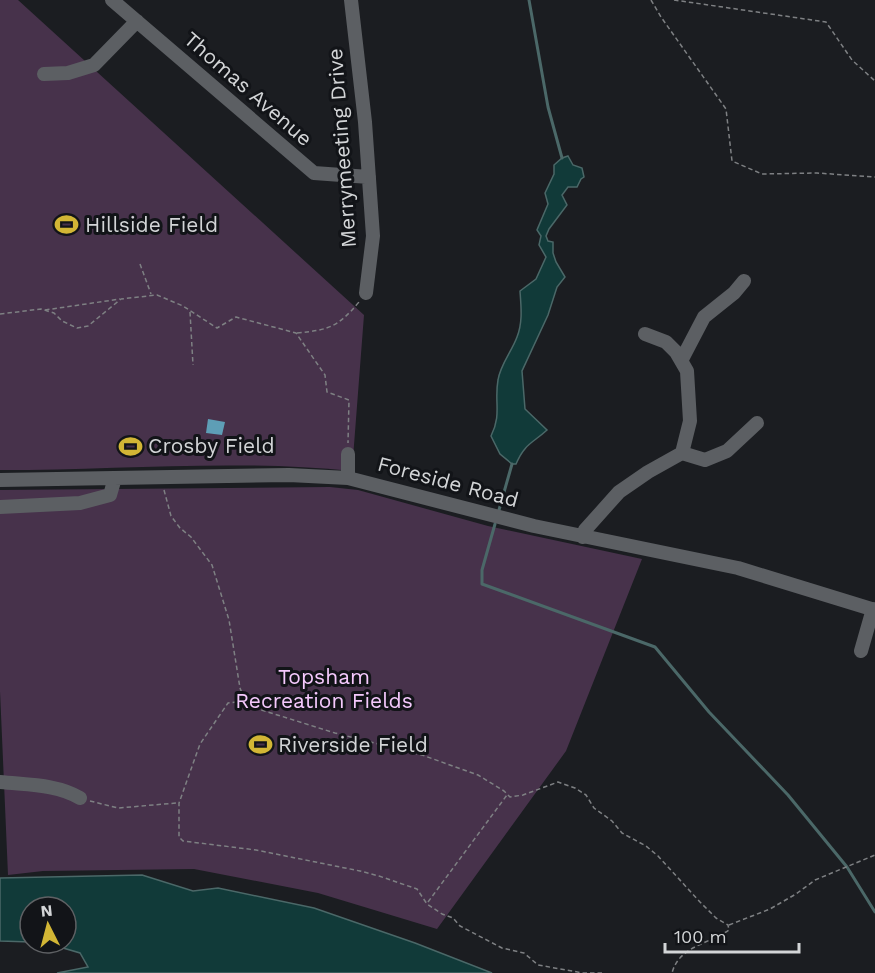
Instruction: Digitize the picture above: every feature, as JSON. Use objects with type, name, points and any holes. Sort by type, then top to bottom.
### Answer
[{"type":"street","name":"Thomas Avenue","points":[[112,0],[314,173],[369,177]]},
{"type":"street","name":"Merrymeeting Drive","points":[[351,0],[365,122],[373,236],[366,293]]},
{"type":"street","points":[[44,74],[68,72],[94,65],[137,21]]},
{"type":"street","points":[[681,361],[704,317],[734,293],[744,281]]},
{"type":"street","points":[[645,334],[666,342],[687,371],[690,421],[682,453]]},
{"type":"street","points":[[583,537],[585,530],[619,492],[648,472],[682,453],[705,460],[727,451],[757,423]]},
{"type":"street","points":[[348,454],[348,478]]},
{"type":"street","name":"Foreside Road","points":[[1,480],[289,475],[348,478],[534,526],[738,568],[874,610]]},
{"type":"street","points":[[80,503],[84,478]]},
{"type":"street","points":[[1,480],[0,507],[80,503],[110,495],[115,478]]},
{"type":"street","points":[[24,480],[24,506]]},
{"type":"street","points":[[861,651],[874,610]]},
{"type":"street","points":[[0,782],[53,787],[80,798]]},
{"type":"path","points":[[651,0],[726,109],[732,161],[762,174],[817,173],[875,177]]},
{"type":"path","points":[[674,0],[826,22],[852,60],[875,81]]},
{"type":"path","points":[[140,264],[151,295]]},
{"type":"path","points":[[0,314],[157,295],[190,311],[217,328],[236,317],[296,333],[324,330],[344,319],[366,293]]},
{"type":"path","points":[[41,309],[54,313],[62,321],[77,328],[88,326],[121,299]]},
{"type":"path","points":[[190,311],[193,365]]},
{"type":"path","points":[[296,333],[326,375],[327,392],[350,400],[348,454]]},
{"type":"path","points":[[164,483],[165,497],[171,516],[191,537],[212,565],[229,621],[240,688],[246,705]]},
{"type":"path","points":[[602,973],[584,973],[538,965],[524,953],[502,948],[478,935],[427,903],[417,890],[360,871],[256,850],[183,841],[179,837],[179,803],[200,744],[228,703],[236,702],[422,755],[478,775],[510,797],[524,795],[558,782],[564,782],[585,795],[594,808],[612,821],[622,833],[646,846],[658,856],[716,918],[728,926]]},
{"type":"path","points":[[427,903],[507,794]]},
{"type":"path","points":[[80,798],[118,808],[179,803]]},
{"type":"path","points":[[728,926],[770,909],[815,880],[875,855]]},
{"type":"path","points":[[672,973],[674,965],[684,954],[702,943],[721,936],[729,930],[728,926]]},
{"type":"green space","points":[[0,0],[18,0],[364,315],[352,471],[221,465],[0,470]]},
{"type":"green space","name":"Topsham Recreation Fields","points":[[330,487],[358,490],[488,526],[642,559],[566,751],[437,929],[318,893],[194,869],[43,871],[8,875],[0,691],[0,490]]},
{"type":"shaded area","points":[[568,156],[573,165],[582,168],[584,177],[577,187],[568,187],[562,195],[567,205],[546,236],[548,241],[553,242],[556,262],[565,277],[557,287],[548,315],[522,371],[525,409],[547,430],[526,447],[516,464],[512,464],[500,454],[491,436],[497,414],[498,380],[519,331],[520,291],[536,279],[546,257],[539,245],[541,236],[537,230],[548,204],[545,193],[554,174],[554,165]]},
{"type":"shaded area","points":[[142,875],[193,891],[218,888],[314,908],[492,973],[57,973],[88,967],[78,952],[78,895],[18,895],[18,942],[0,941],[0,878]]},
{"type":"building","points":[[208,419],[225,422],[222,435],[206,433]]},
{"type":"waterway","points":[[529,0],[548,107],[562,158]]},
{"type":"waterway","points":[[499,510],[512,464]]},
{"type":"waterway","points":[[495,524],[482,570],[482,584],[655,647],[709,712],[788,795],[847,867],[875,912]]},
{"type":"place","name":"Hillside Field","points":[[67,225]]},
{"type":"place","name":"Crosby Field","points":[[130,446]]},
{"type":"place","name":"Riverside Field","points":[[260,745]]}]
